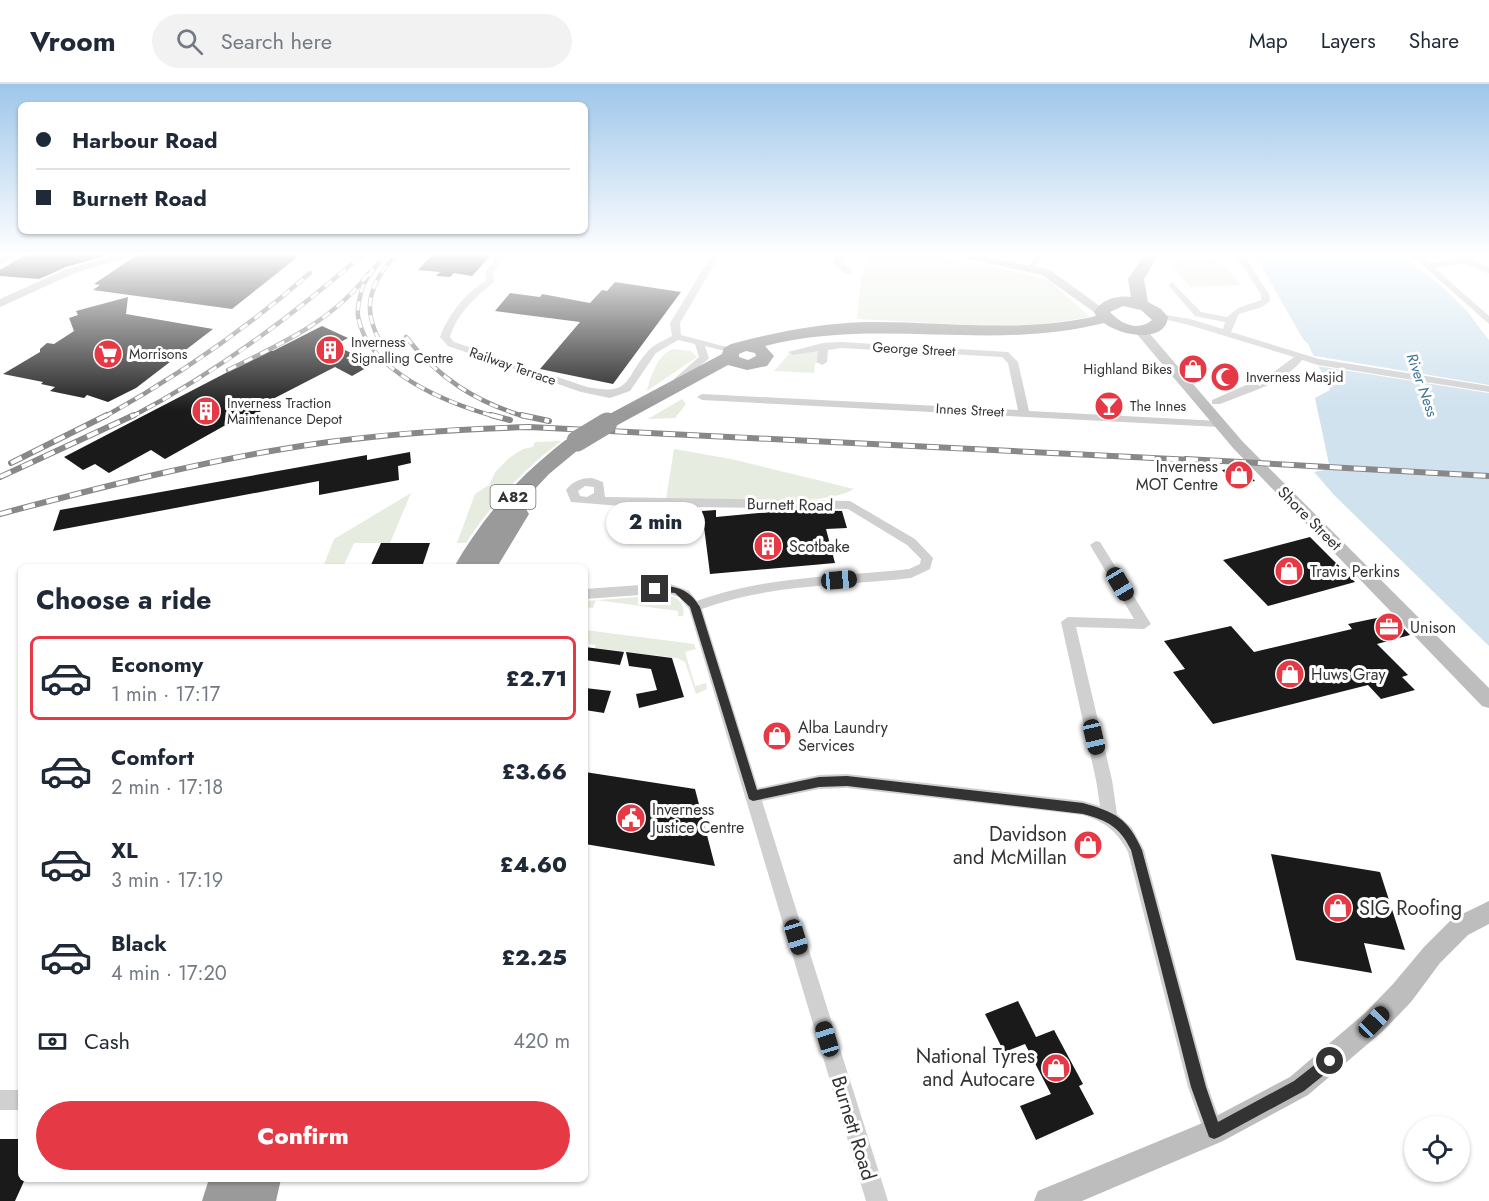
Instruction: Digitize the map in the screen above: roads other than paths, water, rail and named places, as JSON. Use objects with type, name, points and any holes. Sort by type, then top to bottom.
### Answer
[{"type":"highway","points":[[1112,313],[1114,307]]},
{"type":"highway","name":"A82","points":[[467,564],[483,537],[517,492],[542,468],[577,441],[666,390],[738,354],[792,333],[838,328],[1040,330],[1086,324],[1128,307]]},
{"type":"highway","name":"A82","points":[[1146,307],[1160,317]]},
{"type":"highway","name":"A82","points":[[1112,313],[1140,330]]},
{"type":"highway","name":"A82","points":[[738,354],[757,364],[776,348],[790,342],[838,335],[869,334],[1011,340],[1068,336],[1112,313]]},
{"type":"highway","points":[[1140,330],[1157,326],[1160,317]]},
{"type":"highway","name":"A82","points":[[488,564],[524,507],[557,472],[627,423],[719,374],[738,354]]},
{"type":"highway","points":[[221,1201],[226,1182]]},
{"type":"highway","points":[[257,1201],[262,1182]]},
{"type":"street","name":"Railway Terrace","points":[[464,307],[448,328],[445,337],[451,344],[594,393],[610,395],[623,392],[652,351],[677,337]]},
{"type":"street","points":[[685,307],[675,323],[677,337],[738,354]]},
{"type":"street","points":[[1101,307],[1112,313]]},
{"type":"street","points":[[1191,307],[1198,316],[1228,320]]},
{"type":"street","points":[[1226,334],[1228,320],[1244,307]]},
{"type":"street","points":[[1474,307],[1489,321]]},
{"type":"street","points":[[1160,317],[1190,322],[1318,362],[1489,389]]},
{"type":"street","name":"Shore Street","points":[[1140,330],[1219,424],[1489,700]]},
{"type":"street","points":[[666,390],[704,358],[699,342]]},
{"type":"street","name":"George Street","points":[[793,352],[841,345],[1005,354],[1013,362],[1024,413]]},
{"type":"street","points":[[822,362],[823,346]]},
{"type":"street","points":[[1216,402],[1268,380],[1293,364],[1299,357]]},
{"type":"street","name":"Innes Street","points":[[702,397],[722,393],[1219,424]]},
{"type":"street","name":"Burnett Road","points":[[600,498],[850,505],[911,542],[927,558],[926,566],[911,573],[791,584],[711,600],[695,607],[877,1201]]},
{"type":"street","points":[[1096,545],[1144,624],[1068,622],[1104,780],[1109,816]]},
{"type":"street","points":[[588,594],[668,588],[684,594],[695,607]]},
{"type":"street","points":[[753,796],[819,782],[847,781],[1083,808],[1109,816],[1129,835],[1136,850],[1198,1087],[1214,1131]]},
{"type":"street","points":[[1048,1201],[1214,1131],[1299,1086],[1374,1022],[1402,993],[1432,955],[1460,927],[1489,912]]},
{"type":"street","points":[[0,1100],[18,1100]]},
{"type":"water","name":"River Ness","points":[[1285,307],[1463,307],[1489,340],[1489,646],[1335,496],[1314,472],[1330,469],[1315,398],[1330,390],[1308,344]]},
{"type":"railway","points":[[104,417],[211,351],[268,307]]},
{"type":"railway","points":[[131,417],[193,382],[299,307]]},
{"type":"railway","points":[[228,370],[305,330],[336,307]]},
{"type":"railway","points":[[358,307],[358,316],[365,336],[377,354],[393,369],[434,394],[456,404],[497,417]]},
{"type":"railway","points":[[370,307],[374,329],[389,356]]},
{"type":"railway","points":[[406,337],[431,365],[459,387],[491,404],[526,417]]},
{"type":"railway","points":[[11,463],[107,415]]},
{"type":"railway","points":[[0,477],[134,415]]},
{"type":"railway","points":[[491,415],[510,420]]},
{"type":"railway","points":[[521,415],[549,421]]},
{"type":"railway","points":[[0,514],[123,482],[287,448],[404,434],[479,429],[529,427],[1193,460]]},
{"type":"railway","points":[[1186,459],[1489,476]]},
{"type":"place","name":"Inverness Signalling Centre","points":[[330,350]]},
{"type":"place","name":"Morrisons","points":[[108,354]]},
{"type":"place","name":"Highland Bikes","points":[[1193,369]]},
{"type":"place","name":"Inverness Masjid","points":[[1225,377]]},
{"type":"place","name":"The Innes","points":[[1109,406]]},
{"type":"place","name":"Inverness Traction Maintenance Depot","points":[[206,411]]},
{"type":"place","name":"Inverness MOT Centre","points":[[1239,475]]},
{"type":"place","name":"Scotbake","points":[[768,546]]},
{"type":"place","name":"Travis Perkins","points":[[1289,571]]},
{"type":"place","name":"Unison","points":[[1389,627]]},
{"type":"place","name":"Huws Gray","points":[[1290,674]]},
{"type":"place","name":"Alba Laundry Services","points":[[777,736]]},
{"type":"place","name":"Inverness Justice Centre","points":[[631,818]]},
{"type":"place","name":"Davidson and McMillan","points":[[1088,845]]},
{"type":"place","name":"SIG Roofing","points":[[1338,908]]},
{"type":"place","name":"National Tyres and Autocare","points":[[1056,1068]]}]
